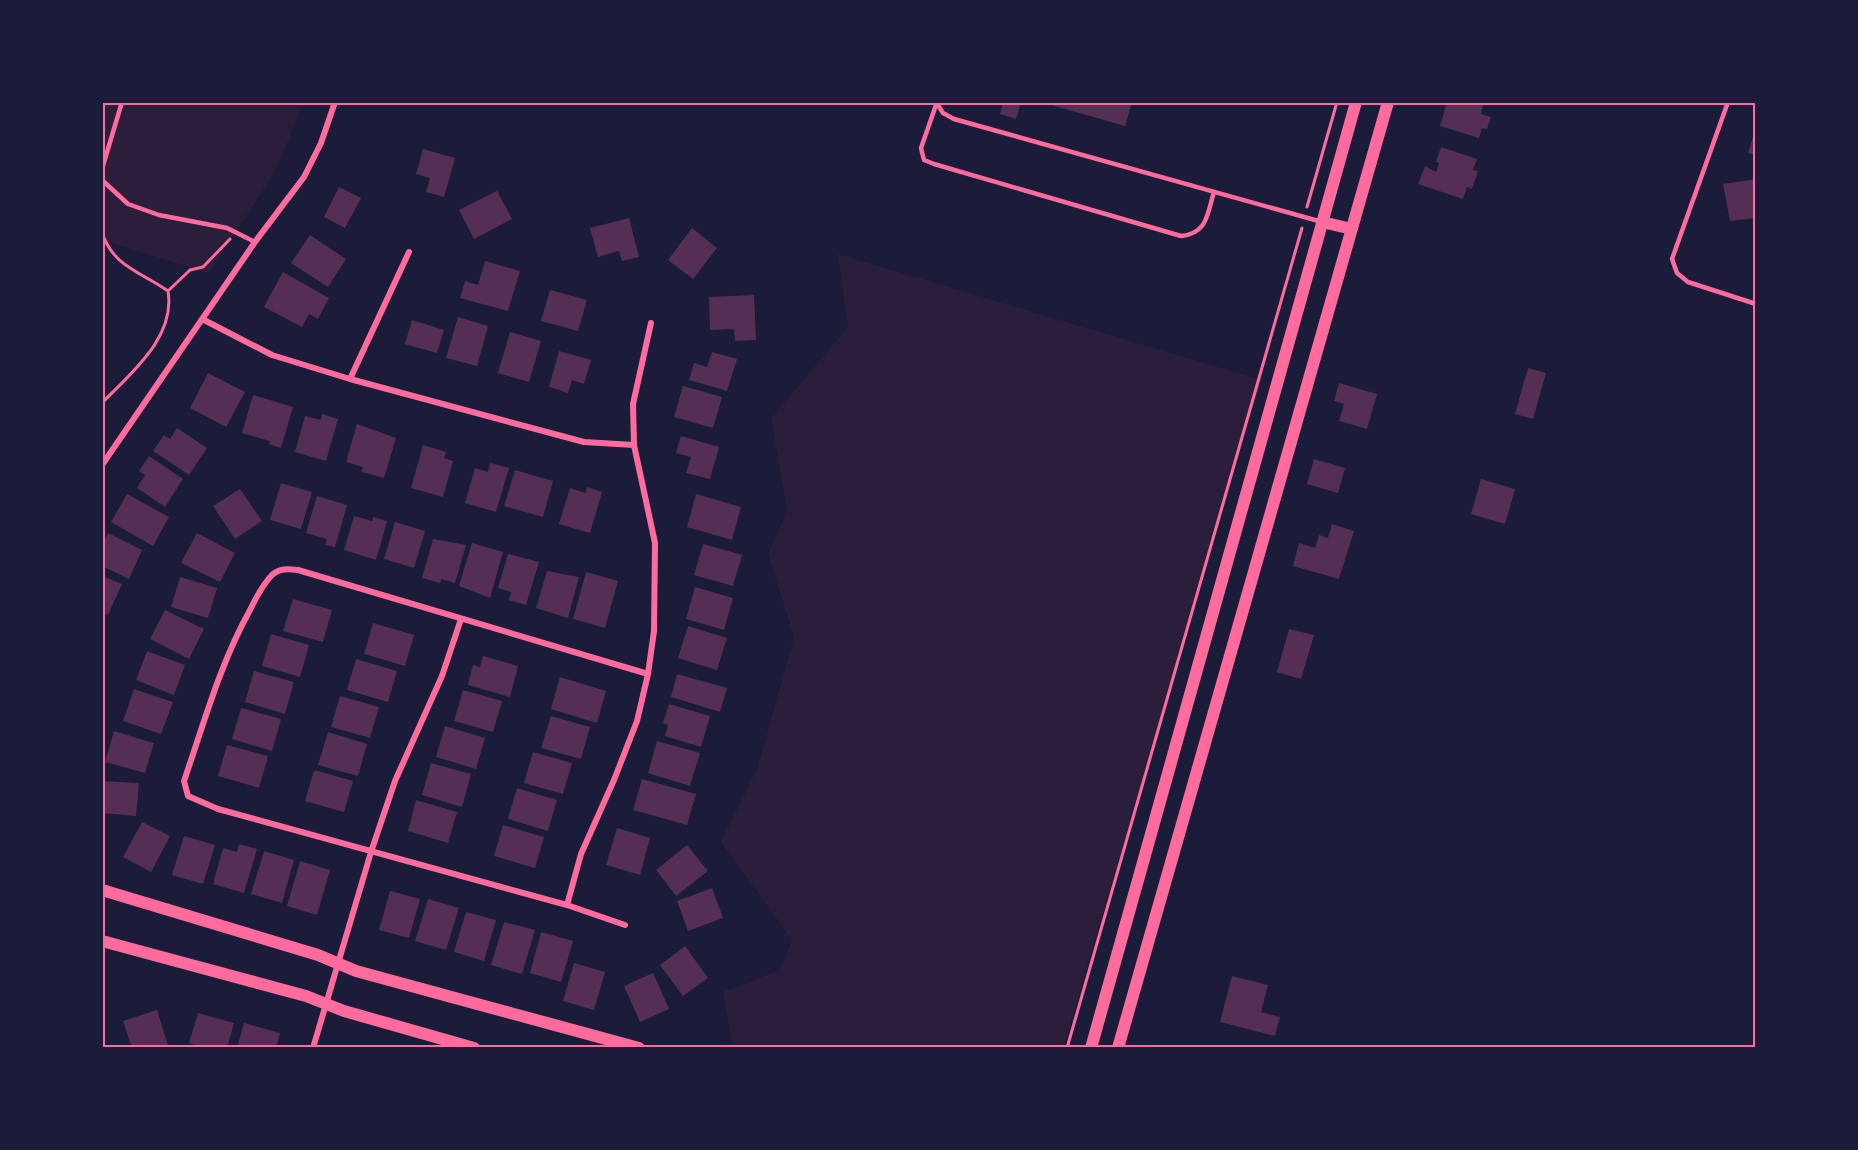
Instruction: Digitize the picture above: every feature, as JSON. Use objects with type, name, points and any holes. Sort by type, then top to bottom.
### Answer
[{"type":"main road","points":[[1091,1048],[1356,102]]},
{"type":"main road","points":[[1118,1048],[1388,102]]},
{"type":"main road","points":[[1322,222],[1352,229]]},
{"type":"main road","points":[[102,890],[338,963],[356,971],[639,1048]]},
{"type":"main road","points":[[102,941],[474,1048]]},
{"type":"street","points":[[102,465],[204,320],[255,242],[304,177],[321,143],[335,102]]},
{"type":"street","points":[[350,379],[409,252]]},
{"type":"street","points":[[204,320],[272,356],[350,379],[584,442],[634,445]]},
{"type":"street","points":[[567,905],[581,854],[637,721],[648,674],[654,631],[655,543],[634,445],[633,404],[651,323]]},
{"type":"street","points":[[625,925],[567,905],[218,809],[188,796],[184,781],[215,685],[239,630],[262,588],[273,575],[284,569],[298,570],[648,674]]},
{"type":"street","points":[[313,1048],[370,852],[395,781],[442,676],[461,619]]},
{"type":"lane","points":[[102,169],[122,102]]},
{"type":"lane","points":[[1728,102],[1672,259],[1677,273],[1688,282],[1756,304]]},
{"type":"lane","points":[[936,104],[921,147],[924,160],[934,164],[1181,236],[1193,234],[1202,228],[1214,192]]},
{"type":"lane","points":[[936,104],[943,113],[954,119],[1322,222]]},
{"type":"lane","points":[[102,180],[128,204],[159,215],[227,228],[255,242]]},
{"type":"path","points":[[1066,1048],[1104,924],[1337,102]]},
{"type":"path","points":[[102,232],[107,248],[118,262],[144,274],[168,291],[170,303],[165,329],[130,375],[102,403]]},
{"type":"path","points":[[168,291],[190,270],[203,267],[237,233]]},
{"type":"shaded area","points":[[102,102],[304,102],[276,170],[209,273],[102,240]]},
{"type":"shaded area","points":[[838,254],[1262,380],[1063,1048],[733,1048],[723,992],[780,970],[792,940],[721,842],[758,767],[794,637],[768,554],[787,511],[771,419],[848,327]]},
{"type":"building","points":[[1003,102],[1021,102],[1016,119],[1000,114]]},
{"type":"building","points":[[1041,102],[1132,102],[1125,126]]},
{"type":"building","points":[[1447,102],[1484,102],[1481,114],[1491,117],[1487,129],[1482,128],[1479,138],[1440,126]]},
{"type":"building","points":[[1756,127],[1756,155],[1748,153]]},
{"type":"building","points":[[1441,147],[1477,159],[1473,170],[1478,171],[1472,189],[1467,187],[1463,199],[1418,184],[1425,166],[1436,172],[1439,163],[1436,162]]},
{"type":"building","points":[[423,149],[455,158],[444,197],[426,192],[430,178],[416,174]]},
{"type":"building","points":[[1756,179],[1756,218],[1730,221],[1723,184]]},
{"type":"building","points":[[339,187],[361,198],[345,228],[324,217]]},
{"type":"building","points":[[497,191],[512,219],[474,239],[459,210]]},
{"type":"building","points":[[629,218],[639,257],[622,261],[619,251],[598,257],[590,228]]},
{"type":"building","points":[[692,228],[717,248],[693,279],[668,260]]},
{"type":"building","points":[[310,235],[346,259],[328,287],[291,263]]},
{"type":"building","points":[[485,261],[520,271],[508,311],[460,298],[465,281],[478,285]]},
{"type":"building","points":[[283,272],[329,298],[318,319],[309,314],[302,327],[264,307]]},
{"type":"building","points":[[550,290],[587,300],[578,331],[541,321]]},
{"type":"building","points":[[754,295],[756,340],[735,341],[734,329],[710,330],[709,297]]},
{"type":"building","points":[[458,317],[488,326],[477,366],[446,358]]},
{"type":"building","points":[[412,320],[444,330],[437,353],[405,344]]},
{"type":"building","points":[[510,332],[541,341],[529,382],[498,373]]},
{"type":"building","points":[[559,351],[591,360],[584,384],[572,380],[568,393],[549,387]]},
{"type":"building","points":[[712,352],[737,359],[727,391],[689,380],[694,363],[707,367]]},
{"type":"building","points":[[1528,368],[1546,373],[1533,419],[1515,414]]},
{"type":"building","points":[[208,373],[245,392],[226,427],[190,408]]},
{"type":"building","points":[[1339,383],[1377,394],[1367,429],[1339,421],[1344,404],[1334,401]]},
{"type":"building","points":[[683,386],[722,397],[713,428],[674,417]]},
{"type":"building","points":[[253,395],[293,407],[281,448],[269,444],[270,441],[242,433]]},
{"type":"building","points":[[322,414],[338,419],[326,461],[295,452],[305,416],[321,420]]},
{"type":"building","points":[[357,424],[396,438],[384,478],[362,472],[363,467],[346,462]]},
{"type":"building","points":[[177,428],[207,448],[189,475],[153,451],[164,435],[170,439]]},
{"type":"building","points":[[681,436],[719,447],[710,479],[686,473],[691,457],[676,453]]},
{"type":"building","points":[[423,445],[446,452],[444,458],[453,461],[443,497],[411,488]]},
{"type":"building","points":[[149,456],[183,479],[165,507],[137,488],[145,475],[139,471]]},
{"type":"building","points":[[1314,459],[1345,468],[1338,493],[1307,484]]},
{"type":"building","points":[[490,463],[509,468],[496,512],[465,503],[475,468],[488,472]]},
{"type":"building","points":[[515,470],[553,481],[543,517],[504,506]]},
{"type":"building","points":[[1481,479],[1515,489],[1505,524],[1471,514]]},
{"type":"building","points":[[281,483],[312,492],[301,529],[270,520]]},
{"type":"building","points":[[587,487],[602,492],[590,533],[559,524],[570,488],[585,493]]},
{"type":"building","points":[[240,489],[262,521],[235,539],[213,506]]},
{"type":"building","points":[[127,494],[169,517],[153,546],[111,522]]},
{"type":"building","points":[[696,494],[741,507],[732,540],[687,527]]},
{"type":"building","points":[[317,496],[347,505],[335,547],[325,545],[327,539],[306,533]]},
{"type":"building","points":[[354,516],[372,521],[373,517],[387,521],[376,560],[344,550]]},
{"type":"building","points":[[395,522],[425,531],[414,568],[384,559]]},
{"type":"building","points":[[1332,524],[1354,531],[1339,579],[1293,566],[1299,543],[1315,548],[1319,535],[1328,538]]},
{"type":"building","points":[[108,533],[142,550],[129,579],[102,566],[102,545]]},
{"type":"building","points":[[197,533],[235,553],[220,582],[181,563]]},
{"type":"building","points":[[433,539],[466,545],[455,583],[441,579],[440,583],[422,578]]},
{"type":"building","points":[[472,543],[503,552],[490,598],[459,586]]},
{"type":"building","points":[[703,544],[742,555],[733,586],[694,575]]},
{"type":"building","points":[[508,554],[539,562],[526,605],[509,600],[511,592],[498,588]]},
{"type":"building","points":[[547,571],[579,577],[568,618],[536,608]]},
{"type":"building","points":[[586,572],[618,581],[605,628],[573,619]]},
{"type":"building","points":[[102,576],[122,584],[108,615],[102,612]]},
{"type":"building","points":[[180,577],[217,588],[208,618],[171,607]]},
{"type":"building","points":[[695,587],[733,598],[724,630],[686,619]]},
{"type":"building","points":[[293,599],[332,610],[323,642],[283,631]]},
{"type":"building","points":[[165,610],[204,629],[189,659],[150,639]]},
{"type":"building","points":[[373,623],[414,635],[405,666],[364,654]]},
{"type":"building","points":[[688,626],[727,638],[717,670],[678,658]]},
{"type":"building","points":[[1289,629],[1314,635],[1301,679],[1277,672]]},
{"type":"building","points":[[271,634],[309,645],[300,677],[262,666]]},
{"type":"building","points":[[147,651],[185,665],[174,695],[136,680]]},
{"type":"building","points":[[483,656],[518,666],[510,697],[468,685],[473,665],[480,667]]},
{"type":"building","points":[[356,659],[397,671],[388,702],[347,690]]},
{"type":"building","points":[[254,671],[294,682],[285,714],[245,702]]},
{"type":"building","points":[[677,674],[727,688],[720,712],[671,697]]},
{"type":"building","points":[[560,677],[606,691],[597,723],[551,709]]},
{"type":"building","points":[[134,689],[173,702],[161,734],[123,721]]},
{"type":"building","points":[[463,690],[502,701],[493,732],[454,721]]},
{"type":"building","points":[[340,696],[379,707],[370,738],[331,727]]},
{"type":"building","points":[[669,704],[710,716],[701,747],[665,736],[668,725],[663,723]]},
{"type":"building","points":[[241,708],[281,719],[272,751],[232,739]]},
{"type":"building","points":[[551,716],[590,727],[581,759],[541,748]]},
{"type":"building","points":[[445,726],[485,738],[476,769],[436,757]]},
{"type":"building","points":[[114,731],[154,743],[145,773],[105,762]]},
{"type":"building","points":[[328,732],[367,744],[358,776],[318,765]]},
{"type":"building","points":[[657,741],[700,753],[690,786],[648,773]]},
{"type":"building","points":[[227,745],[268,756],[259,788],[218,776]]},
{"type":"building","points":[[533,752],[572,763],[563,794],[524,783]]},
{"type":"building","points":[[431,763],[471,774],[462,807],[422,795]]},
{"type":"building","points":[[314,770],[353,781],[344,812],[305,801]]},
{"type":"building","points":[[642,779],[696,794],[687,825],[633,810]]},
{"type":"building","points":[[102,781],[139,783],[136,816],[102,813]]},
{"type":"building","points":[[517,788],[557,800],[548,831],[508,819]]},
{"type":"building","points":[[416,800],[457,812],[448,843],[408,831]]},
{"type":"building","points":[[142,822],[170,836],[151,872],[123,857]]},
{"type":"building","points":[[503,825],[544,837],[535,868],[494,856]]},
{"type":"building","points":[[617,828],[650,838],[640,875],[606,865]]},
{"type":"building","points":[[184,836],[215,845],[203,884],[172,875]]},
{"type":"building","points":[[239,844],[257,849],[244,893],[213,884],[223,848],[237,852]]},
{"type":"building","points":[[687,845],[708,871],[676,896],[656,870]]},
{"type":"building","points":[[264,851],[294,860],[282,903],[251,894]]},
{"type":"building","points":[[300,861],[330,870],[317,915],[287,906]]},
{"type":"building","points":[[712,888],[723,918],[688,931],[677,901]]},
{"type":"building","points":[[390,891],[420,899],[409,938],[379,930]]},
{"type":"building","points":[[428,899],[459,908],[446,950],[415,941]]},
{"type":"building","points":[[466,912],[496,920],[484,961],[454,952]]},
{"type":"building","points":[[504,922],[535,930],[522,974],[491,965]]},
{"type":"building","points":[[541,932],[573,941],[561,982],[530,973]]},
{"type":"building","points":[[685,946],[708,978],[683,996],[660,965]]},
{"type":"building","points":[[574,963],[605,972],[594,1010],[563,1001]]},
{"type":"building","points":[[653,973],[669,1009],[640,1022],[624,986]]},
{"type":"building","points":[[1232,976],[1268,985],[1261,1012],[1280,1017],[1275,1036],[1220,1022]]},
{"type":"building","points":[[157,1010],[169,1048],[132,1048],[123,1021]]},
{"type":"building","points":[[198,1013],[234,1023],[227,1048],[205,1048],[189,1043]]},
{"type":"building","points":[[244,1023],[280,1033],[276,1048],[237,1048]]}]
